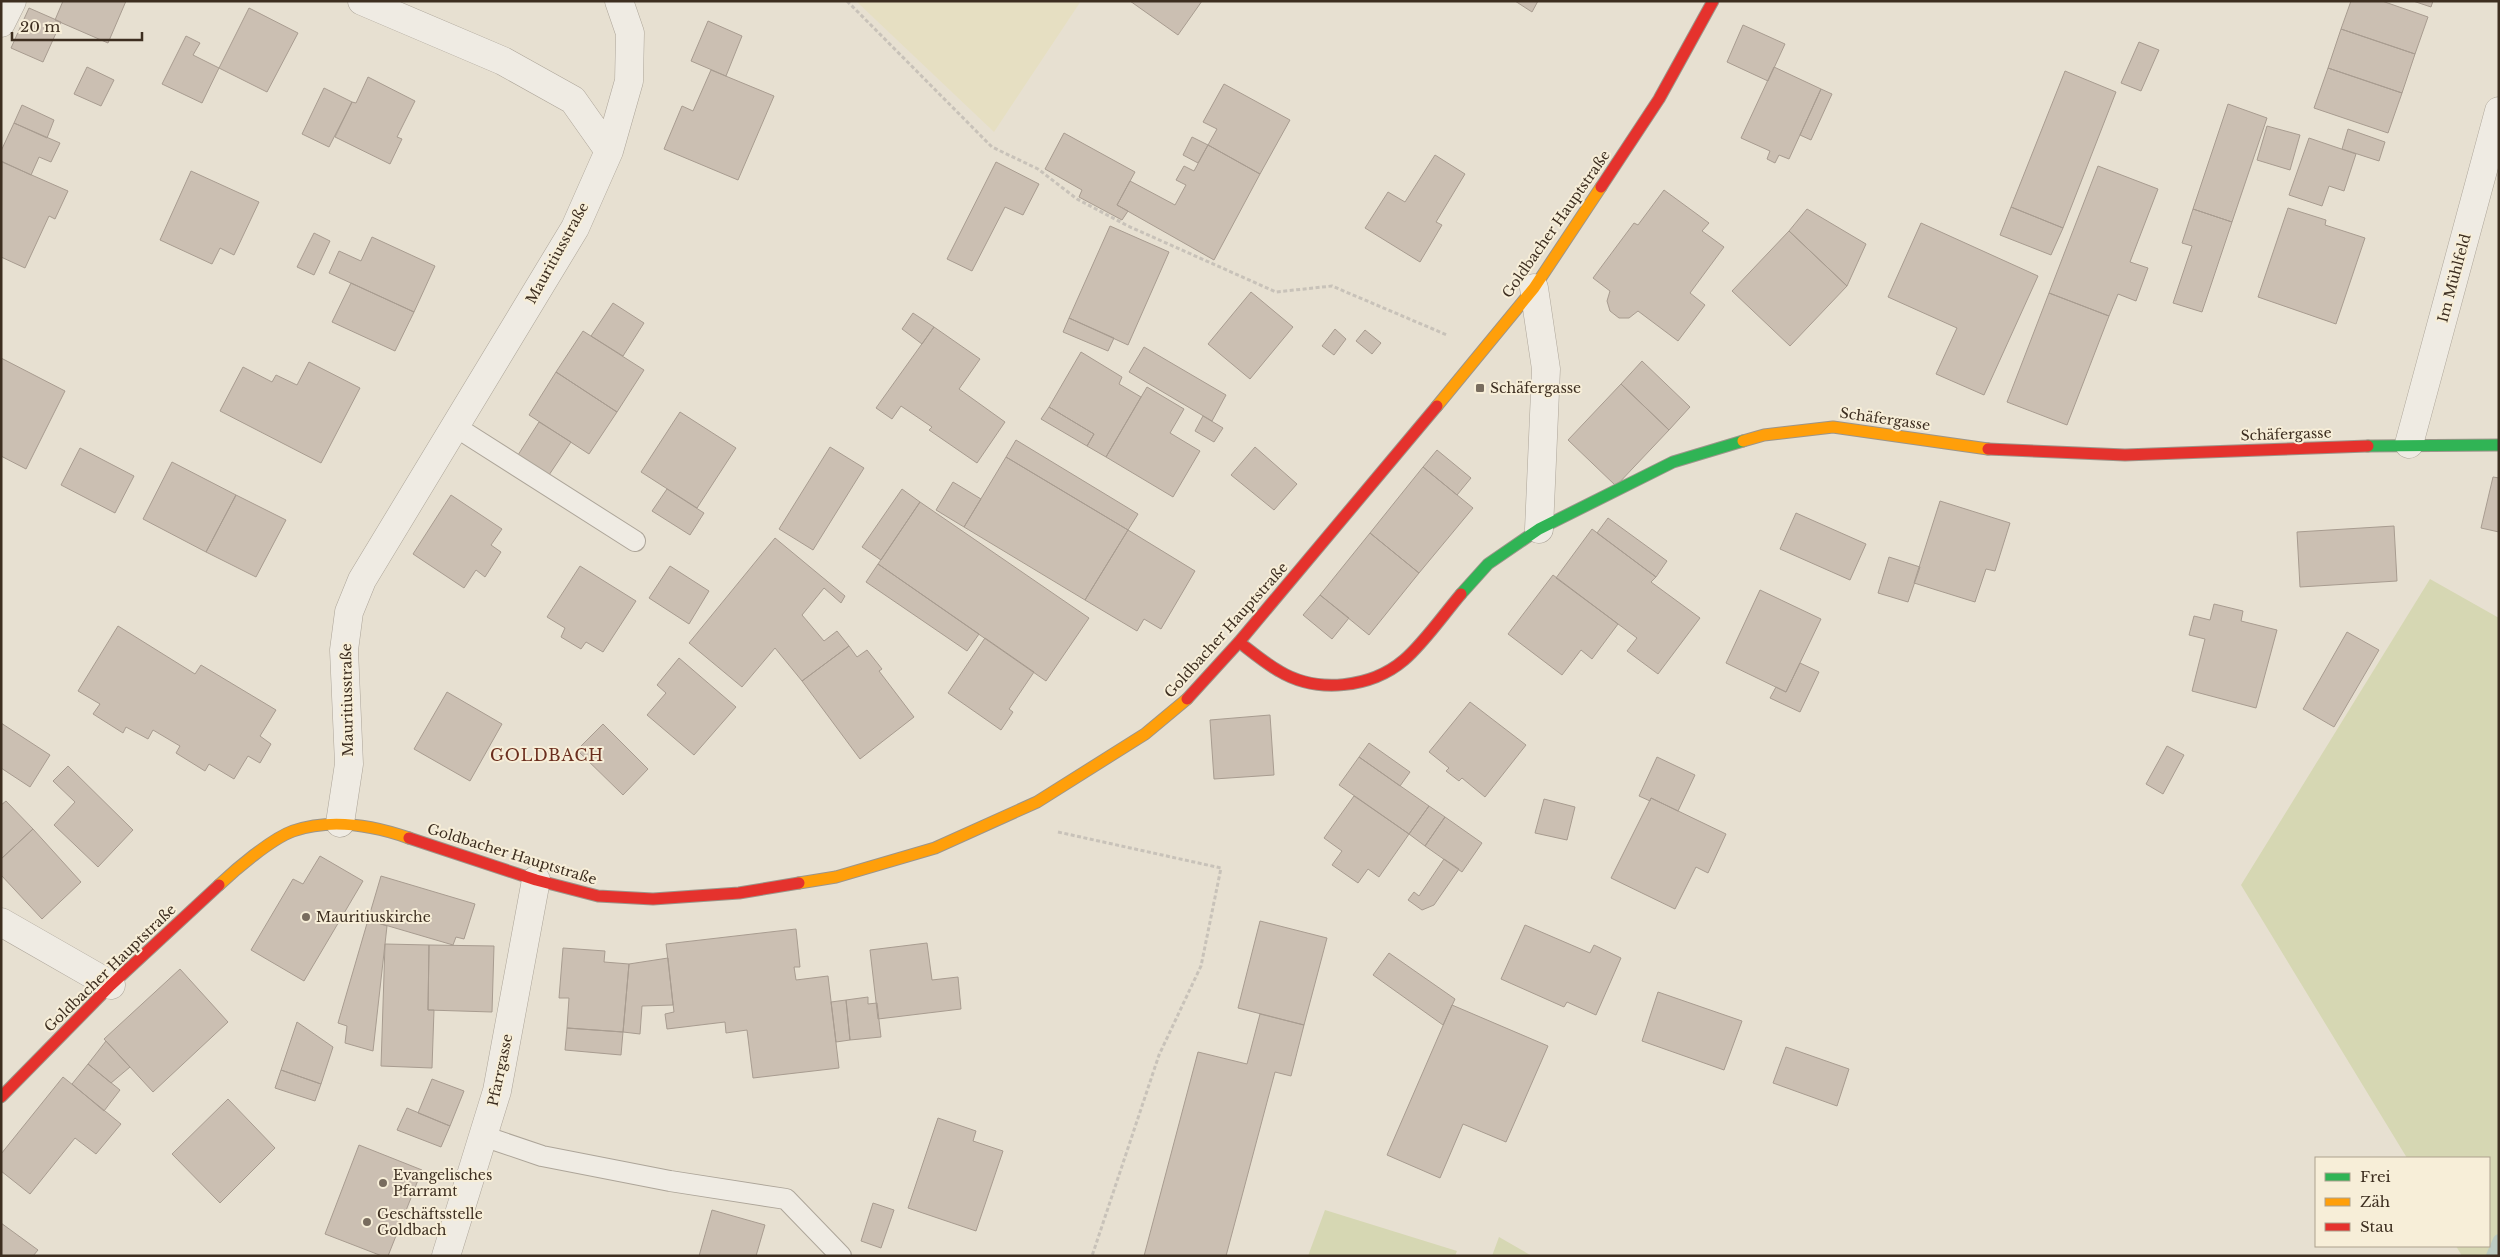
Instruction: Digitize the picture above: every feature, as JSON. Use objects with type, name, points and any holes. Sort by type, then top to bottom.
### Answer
[{"type":"street","points":[[1,22],[12,1]]},
{"type":"street","points":[[362,1],[503,60],[573,100],[609,151]]},
{"type":"street","name":"Mauritiusstraße","points":[[340,823],[349,764],[344,650],[349,612],[362,580],[575,228],[609,151],[629,81],[630,33],[619,1]]},
{"type":"street","name":"Goldbacher Hauptstraße","points":[[1,1098],[111,985],[245,860],[292,831],[340,823],[383,829],[536,880],[608,897],[653,899],[739,893],[836,877],[935,848],[1037,802],[1145,734],[1184,703],[1238,642],[1352,509],[1534,288],[1659,99],[1713,1]]},
{"type":"street","name":"Im Mühlfeld","points":[[2409,444],[2499,111]]},
{"type":"street","points":[[1534,288],[1546,369],[1539,529]]},
{"type":"street","name":"Schäfergasse","points":[[1238,642],[1280,672],[1307,681],[1342,686],[1376,678],[1404,660],[1488,564],[1539,529],[1673,462],[1764,435],[1834,426],[2003,451],[2125,455],[2409,444],[2499,445]]},
{"type":"street","name":"Pfarrgasse","points":[[446,1256],[497,1091],[536,880]]},
{"type":"street","points":[[1,922],[111,985]]},
{"type":"lane","points":[[456,426],[635,540]]},
{"type":"lane","points":[[483,1136],[542,1156],[670,1181],[786,1199],[842,1256]]},
{"type":"path","points":[[846,1],[992,147],[1038,169],[1077,199],[1128,226],[1276,292],[1332,286],[1482,350]]},
{"type":"path","points":[[1057,832],[1221,868],[1201,966],[1159,1055],[1092,1256]]},
{"type":"shaded area","points":[[856,1],[1081,1],[994,132]]},
{"type":"green space","points":[[2430,579],[2499,618],[2499,1256],[2462,1256],[2457,1247],[2490,1247],[2490,1157],[2406,1157],[2241,885]]},
{"type":"green space","points":[[1325,1210],[1457,1251],[1455,1256],[1308,1256]]},
{"type":"green space","points":[[1499,1237],[1532,1256],[1492,1256]]},
{"type":"building","points":[[63,1],[126,1],[108,43],[55,20]]},
{"type":"building","points":[[1130,1],[1202,1],[1178,35]]},
{"type":"building","points":[[1515,1],[1538,1],[1532,12]]},
{"type":"building","points":[[2351,1],[2382,1],[2428,17],[2415,54],[2341,29]]},
{"type":"building","points":[[2413,1],[2433,1],[2431,7]]},
{"type":"building","points":[[29,8],[61,22],[43,62],[11,48]]},
{"type":"building","points":[[249,8],[298,33],[267,92],[219,68]]},
{"type":"building","points":[[708,21],[742,36],[726,76],[691,61]]},
{"type":"building","points":[[1743,25],[1785,44],[1768,81],[1727,62]]},
{"type":"building","points":[[2341,29],[2415,54],[2402,93],[2328,68]]},
{"type":"building","points":[[186,36],[200,43],[193,55],[219,68],[202,103],[162,84]]},
{"type":"building","points":[[2139,42],[2159,50],[2141,91],[2121,83]]},
{"type":"building","points":[[87,67],[114,80],[101,106],[74,94]]},
{"type":"building","points":[[1774,67],[1821,89],[1789,159],[1779,155],[1775,163],[1767,159],[1770,151],[1741,138]]},
{"type":"building","points":[[2328,68],[2402,93],[2388,133],[2314,108]]},
{"type":"building","points":[[711,70],[774,96],[738,180],[664,149],[682,106],[693,111]]},
{"type":"building","points":[[2065,71],[2116,92],[2063,228],[2011,207]]},
{"type":"building","points":[[368,77],[415,101],[397,137],[402,139],[390,164],[335,137],[352,102],[356,103]]},
{"type":"building","points":[[1224,84],[1290,120],[1260,174],[1208,145],[1217,129],[1203,122]]},
{"type":"building","points":[[324,88],[352,102],[329,147],[302,134]]},
{"type":"building","points":[[1821,89],[1832,94],[1811,140],[1800,135]]},
{"type":"building","points":[[2228,104],[2267,118],[2232,222],[2193,209]]},
{"type":"building","points":[[22,105],[54,120],[47,138],[14,123]]},
{"type":"building","points":[[14,123],[60,143],[51,162],[39,157],[31,175],[1,161],[1,151]]},
{"type":"building","points":[[2267,126],[2300,135],[2290,170],[2257,160]]},
{"type":"building","points":[[2348,129],[2385,142],[2379,161],[2342,149]]},
{"type":"building","points":[[1064,133],[1135,172],[1117,205],[1128,211],[1122,220],[1079,197],[1082,190],[1045,169]]},
{"type":"building","points":[[1192,137],[1208,145],[1198,163],[1183,155]]},
{"type":"building","points":[[2309,138],[2356,154],[2344,191],[2329,186],[2322,206],[2289,195]]},
{"type":"building","points":[[1208,145],[1260,174],[1214,260],[1117,205],[1130,181],[1175,205],[1186,185],[1176,180],[1184,166],[1194,171]]},
{"type":"building","points":[[1435,155],[1465,174],[1436,222],[1442,225],[1420,262],[1365,228],[1388,192],[1405,202]]},
{"type":"building","points":[[2,162],[68,191],[55,219],[49,216],[25,268],[1,257]]},
{"type":"building","points":[[996,162],[1039,184],[1023,215],[1005,207],[972,271],[947,259]]},
{"type":"building","points":[[2098,166],[2158,189],[2130,262],[2148,268],[2136,301],[2118,294],[2109,316],[2049,293]]},
{"type":"building","points":[[191,171],[259,202],[234,255],[220,248],[212,264],[160,240]]},
{"type":"building","points":[[1664,190],[1709,223],[1702,231],[1724,247],[1690,293],[1705,305],[1678,341],[1638,311],[1629,318],[1619,318],[1610,311],[1607,301],[1610,291],[1593,278],[1634,223],[1638,225]]},
{"type":"building","points":[[2011,207],[2063,228],[2051,255],[2000,235]]},
{"type":"building","points":[[2288,208],[2326,220],[2325,225],[2365,238],[2336,324],[2258,297]]},
{"type":"building","points":[[1807,209],[1866,244],[1847,286],[1789,231]]},
{"type":"building","points":[[2193,209],[2232,222],[2202,312],[2173,303],[2192,246],[2182,243]]},
{"type":"building","points":[[1921,223],[2038,276],[1984,395],[1936,374],[1957,328],[1888,297]]},
{"type":"building","points":[[1110,226],[1169,252],[1128,345],[1069,318]]},
{"type":"building","points":[[1789,231],[1847,286],[1790,346],[1732,291]]},
{"type":"building","points":[[314,233],[330,241],[314,275],[297,267]]},
{"type":"building","points":[[372,237],[435,266],[414,312],[329,273],[339,251],[361,261]]},
{"type":"building","points":[[351,283],[414,312],[395,351],[332,322]]},
{"type":"building","points":[[1251,292],[1293,327],[1250,379],[1208,344]]},
{"type":"building","points":[[2049,293],[2109,316],[2067,425],[2007,402]]},
{"type":"building","points":[[613,303],[644,323],[623,356],[591,336]]},
{"type":"building","points":[[913,313],[934,327],[922,344],[902,329]]},
{"type":"building","points":[[1069,318],[1114,338],[1108,351],[1063,332]]},
{"type":"building","points":[[934,327],[980,359],[959,389],[1005,422],[977,463],[929,430],[932,427],[901,406],[892,419],[876,408]]},
{"type":"building","points":[[1335,329],[1346,339],[1334,355],[1322,346]]},
{"type":"building","points":[[1365,330],[1381,343],[1372,354],[1356,341]]},
{"type":"building","points":[[583,331],[644,370],[617,412],[556,372]]},
{"type":"building","points":[[1144,347],[1226,395],[1212,421],[1129,372]]},
{"type":"building","points":[[1081,352],[1122,377],[1119,384],[1141,397],[1106,457],[1087,446],[1094,434],[1049,407]]},
{"type":"building","points":[[1,358],[65,391],[26,469],[1,456]]},
{"type":"building","points":[[1642,361],[1690,407],[1669,430],[1621,384]]},
{"type":"building","points":[[309,362],[360,388],[321,463],[220,411],[243,367],[272,382],[276,375],[297,385]]},
{"type":"building","points":[[556,372],[617,412],[589,454],[529,415]]},
{"type":"building","points":[[1621,384],[1669,430],[1616,486],[1568,440]]},
{"type":"building","points":[[1147,387],[1184,409],[1170,433],[1200,451],[1173,497],[1106,457]]},
{"type":"building","points":[[1049,407],[1094,434],[1087,446],[1041,419]]},
{"type":"building","points":[[680,412],[736,448],[697,508],[641,472]]},
{"type":"building","points":[[1203,416],[1223,428],[1214,442],[1195,431]]},
{"type":"building","points":[[539,422],[571,442],[549,475],[518,455]]},
{"type":"building","points":[[1016,440],[1138,514],[1128,530],[1006,457]]},
{"type":"building","points":[[830,447],[864,468],[813,550],[779,529]]},
{"type":"building","points":[[1255,447],[1297,484],[1274,510],[1231,475]]},
{"type":"building","points":[[80,448],[134,476],[115,513],[61,485]]},
{"type":"building","points":[[1437,450],[1471,478],[1457,495],[1423,467]]},
{"type":"building","points":[[1006,457],[1128,530],[1085,600],[964,527]]},
{"type":"building","points":[[172,462],[236,495],[206,552],[143,519]]},
{"type":"building","points":[[1423,467],[1473,508],[1419,573],[1370,533]]},
{"type":"building","points":[[2493,477],[2499,478],[2499,532],[2481,528]]},
{"type":"building","points":[[953,482],[981,499],[964,527],[936,510]]},
{"type":"building","points":[[667,489],[704,513],[690,535],[652,511]]},
{"type":"building","points":[[902,489],[920,502],[881,560],[862,547]]},
{"type":"building","points":[[236,495],[286,520],[256,577],[206,552]]},
{"type":"building","points":[[451,495],[502,529],[491,545],[501,552],[485,577],[476,570],[464,588],[413,554]]},
{"type":"building","points":[[1940,501],[2010,523],[1995,571],[1986,569],[1975,602],[1914,583]]},
{"type":"building","points":[[920,502],[1089,618],[1046,681],[878,564]]},
{"type":"building","points":[[1796,513],[1866,544],[1850,580],[1780,549]]},
{"type":"building","points":[[1608,518],[1667,561],[1656,577],[1597,533]]},
{"type":"building","points":[[2394,526],[2397,581],[2300,587],[2297,532]]},
{"type":"building","points":[[1592,529],[1656,577],[1651,582],[1700,618],[1658,674],[1627,651],[1637,638],[1556,578]]},
{"type":"building","points":[[1128,530],[1195,571],[1161,629],[1144,619],[1137,631],[1085,600]]},
{"type":"building","points":[[1370,533],[1419,573],[1369,635],[1320,595]]},
{"type":"building","points":[[775,538],[845,596],[841,603],[824,588],[802,615],[824,641],[837,631],[849,646],[802,681],[775,648],[742,687],[689,643]]},
{"type":"building","points":[[1889,557],[1920,567],[1908,602],[1878,593]]},
{"type":"building","points":[[878,564],[979,634],[967,651],[866,582]]},
{"type":"building","points":[[580,566],[636,601],[603,652],[586,642],[581,649],[561,637],[565,628],[547,617]]},
{"type":"building","points":[[670,566],[709,591],[689,624],[649,598]]},
{"type":"building","points":[[1553,575],[1618,624],[1592,659],[1581,650],[1562,675],[1508,634]]},
{"type":"building","points":[[1760,590],[1821,619],[1786,692],[1726,663]]},
{"type":"building","points":[[1320,595],[1349,618],[1332,639],[1303,615]]},
{"type":"building","points":[[2214,604],[2243,611],[2241,621],[2277,630],[2256,708],[2192,691],[2205,639],[2189,635],[2194,616],[2210,620]]},
{"type":"building","points":[[118,626],[195,674],[201,665],[276,710],[260,736],[271,744],[260,763],[248,756],[234,779],[209,764],[205,771],[176,753],[180,746],[153,730],[148,739],[126,727],[123,733],[93,714],[100,704],[78,691]]},
{"type":"building","points":[[2347,632],[2379,650],[2334,727],[2303,709]]},
{"type":"building","points":[[985,638],[1034,672],[1009,709],[1013,712],[1001,730],[948,693]]},
{"type":"building","points":[[849,646],[857,657],[867,650],[882,669],[879,671],[914,717],[860,759],[802,681]]},
{"type":"building","points":[[679,658],[736,707],[694,755],[647,715],[666,693],[657,685]]},
{"type":"building","points":[[1800,663],[1819,672],[1800,712],[1770,698],[1776,687],[1786,692]]},
{"type":"building","points":[[447,692],[502,724],[470,781],[414,749]]},
{"type":"building","points":[[1470,702],[1526,745],[1485,797],[1462,778],[1459,781],[1446,771],[1449,768],[1429,752]]},
{"type":"building","points":[[1270,715],[1274,775],[1214,779],[1210,720]]},
{"type":"building","points":[[1,723],[50,755],[30,787],[1,768]]},
{"type":"building","points":[[603,724],[648,769],[623,795],[577,750]]},
{"type":"building","points":[[1369,743],[1410,772],[1400,786],[1359,757]]},
{"type":"building","points":[[2167,746],[2184,755],[2163,794],[2146,784]]},
{"type":"building","points":[[1359,757],[1429,806],[1409,834],[1339,785]]},
{"type":"building","points":[[1657,757],[1695,775],[1678,811],[1651,798],[1650,801],[1639,796]]},
{"type":"building","points":[[68,766],[133,830],[98,867],[54,825],[75,802],[53,781]]},
{"type":"building","points":[[1354,796],[1409,834],[1379,877],[1368,869],[1358,883],[1332,865],[1342,851],[1324,838]]},
{"type":"building","points":[[1651,798],[1726,834],[1708,873],[1696,867],[1675,909],[1611,878]]},
{"type":"building","points":[[1544,799],[1575,807],[1567,840],[1535,833]]},
{"type":"building","points":[[6,801],[33,829],[1,859],[1,805]]},
{"type":"building","points":[[1429,806],[1445,817],[1425,846],[1409,834]]},
{"type":"building","points":[[1445,817],[1482,843],[1462,872],[1425,846]]},
{"type":"building","points":[[33,829],[81,882],[42,919],[1,875],[1,859]]},
{"type":"building","name":"Mauritiuskirche","points":[[320,856],[363,881],[304,981],[251,950],[293,879],[303,884]]},
{"type":"building","points":[[1444,859],[1459,869],[1434,905],[1422,910],[1408,900],[1414,892],[1419,896]]},
{"type":"building","points":[[381,876],[475,904],[464,939],[456,937],[453,945],[368,920]]},
{"type":"building","points":[[368,920],[387,926],[373,1051],[345,1043],[347,1026],[338,1023]]},
{"type":"building","points":[[1260,921],[1327,938],[1304,1025],[1238,1008]]},
{"type":"building","points":[[1525,925],[1590,953],[1594,945],[1621,958],[1596,1015],[1567,1002],[1564,1007],[1501,979]]},
{"type":"building","points":[[796,929],[800,967],[794,967],[796,980],[828,976],[839,1068],[753,1078],[747,1030],[726,1033],[725,1022],[667,1029],[665,1014],[674,1012],[666,944]]},
{"type":"building","points":[[927,943],[932,980],[958,977],[961,1009],[878,1019],[870,950]]},
{"type":"building","points":[[385,944],[429,945],[428,1010],[434,1010],[432,1068],[381,1066]]},
{"type":"building","points":[[429,945],[494,946],[492,1012],[428,1010]]},
{"type":"building","points":[[563,948],[605,951],[604,962],[629,964],[623,1032],[567,1028],[569,998],[559,998]]},
{"type":"building","points":[[1389,953],[1455,999],[1443,1025],[1373,975]]},
{"type":"building","points":[[668,958],[673,1005],[642,1006],[640,1034],[623,1032],[629,964]]},
{"type":"building","points":[[180,969],[228,1022],[153,1092],[104,1039]]},
{"type":"building","points":[[1658,992],[1742,1021],[1724,1070],[1642,1041]]},
{"type":"building","points":[[868,997],[868,1004],[877,1003],[881,1037],[850,1040],[846,1000]]},
{"type":"building","points":[[846,1000],[850,1040],[836,1042],[831,1002]]},
{"type":"building","points":[[1452,1005],[1548,1046],[1506,1142],[1463,1124],[1440,1178],[1387,1155]]},
{"type":"building","points":[[1260,1014],[1304,1025],[1291,1076],[1275,1072],[1226,1256],[1144,1256],[1198,1052],[1247,1064]]},
{"type":"building","points":[[297,1022],[333,1047],[321,1084],[281,1070]]},
{"type":"building","points":[[567,1028],[623,1032],[621,1055],[565,1050]]},
{"type":"building","points":[[106,1041],[130,1067],[111,1083],[88,1064]]},
{"type":"building","points":[[1786,1047],[1849,1069],[1837,1106],[1773,1083]]},
{"type":"building","points":[[88,1064],[120,1090],[104,1111],[72,1084]]},
{"type":"building","points":[[281,1070],[321,1084],[315,1101],[275,1088]]},
{"type":"building","points":[[63,1077],[121,1124],[96,1154],[75,1138],[30,1194],[1,1171],[1,1154]]},
{"type":"building","points":[[432,1079],[464,1091],[450,1126],[418,1113]]},
{"type":"building","points":[[228,1099],[275,1148],[220,1203],[172,1154]]},
{"type":"building","points":[[407,1108],[450,1126],[441,1147],[397,1130]]},
{"type":"building","points":[[938,1118],[976,1131],[973,1141],[1003,1151],[976,1231],[908,1208]]},
{"type":"building","points":[[359,1145],[422,1170],[388,1256],[382,1256],[325,1234]]},
{"type":"building","points":[[873,1203],[894,1210],[881,1248],[861,1241]]},
{"type":"building","points":[[712,1210],[765,1225],[756,1256],[699,1256]]},
{"type":"building","points":[[1,1223],[38,1250],[33,1256],[1,1256]]},
{"type":"waterway","points":[[2492,1256],[2499,1240]]},
{"type":"traffic: fast","points":[[1461,594],[1488,564],[1539,529],[1673,462],[1743,441]]},
{"type":"traffic: fast","points":[[2368,446],[2499,445]]},
{"type":"traffic: slow","points":[[1437,406],[1534,288],[1601,187]]},
{"type":"traffic: slow","points":[[1743,441],[1764,435],[1833,427],[1988,449]]},
{"type":"traffic: slow","points":[[799,883],[836,877],[935,848],[1037,802],[1145,734],[1187,699]]},
{"type":"traffic: slow","points":[[219,885],[264,847],[284,835],[307,827],[337,824],[351,825],[395,833],[409,838]]},
{"type":"traffic: jam","points":[[1601,187],[1659,99],[1713,1]]},
{"type":"traffic: jam","points":[[1187,699],[1239,642],[1437,406]]},
{"type":"traffic: jam","points":[[1988,449],[2125,455],[2368,446]]},
{"type":"traffic: jam","points":[[1239,642],[1279,671],[1294,678],[1310,683],[1327,685],[1360,682],[1376,677],[1404,660],[1426,637],[1461,594]]},
{"type":"traffic: jam","points":[[409,838],[536,880],[598,896],[653,899],[739,893],[799,883]]},
{"type":"traffic: jam","points":[[1,1097],[111,985],[219,885]]},
{"type":"place","name":"Schäfergasse","points":[[1480,388]]},
{"type":"place","name":"Mauritiuskirche","points":[[306,917]]},
{"type":"place","name":"Evangelisches Pfarramt","points":[[383,1183]]},
{"type":"place","name":"Geschäftsstelle Goldbach","points":[[367,1222]]},
{"type":"district","name":"GOLDBACH","points":[[547,755]]}]
